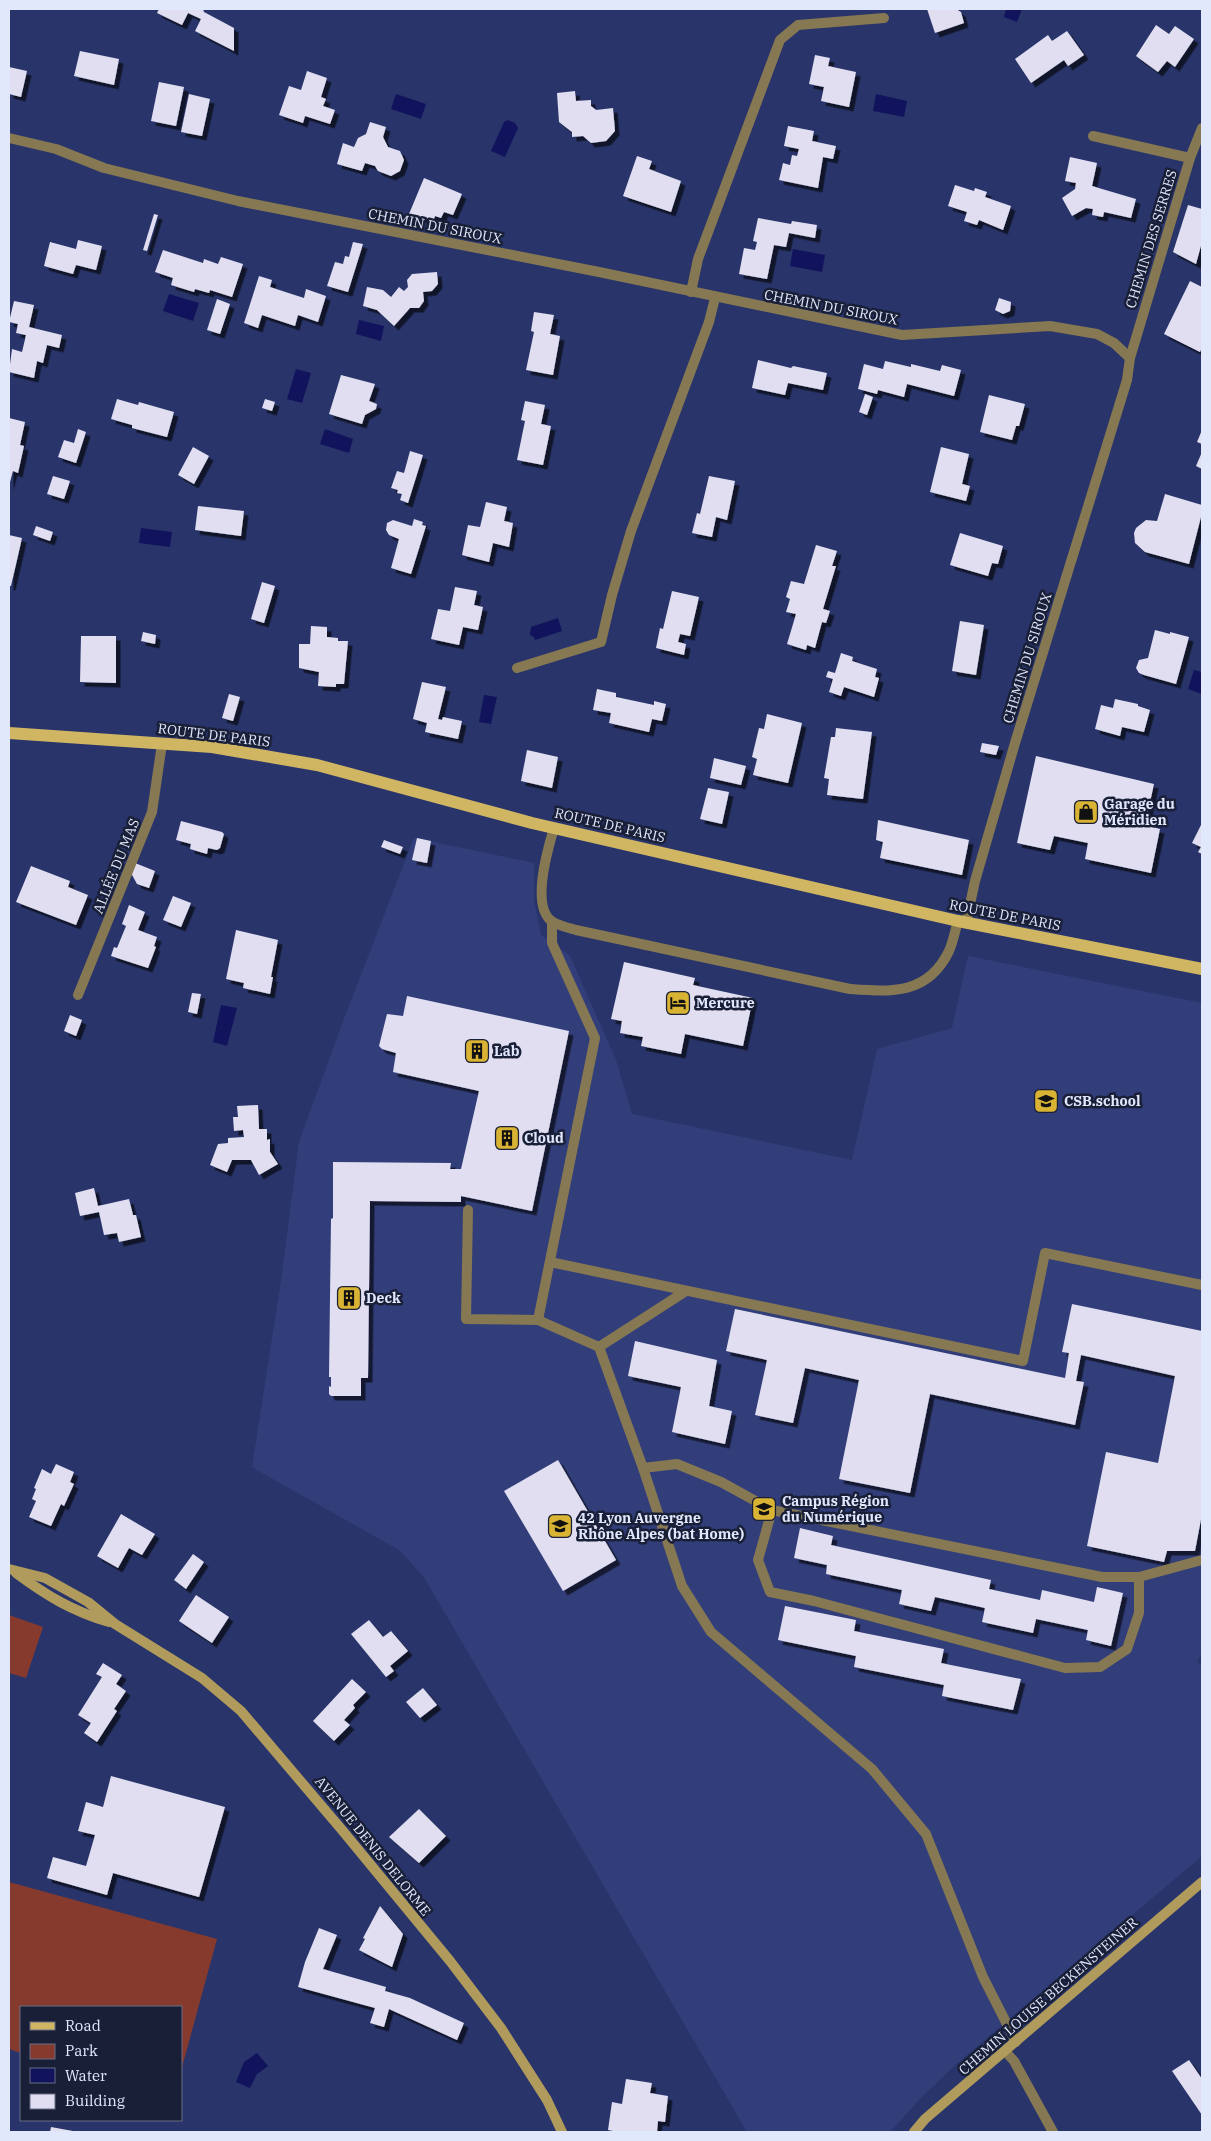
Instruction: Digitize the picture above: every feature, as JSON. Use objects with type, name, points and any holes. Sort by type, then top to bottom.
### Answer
[{"type":"main road","name":"ROUTE DE PARIS","points":[[9,733],[212,747],[317,765],[554,828],[962,922],[1202,969]]},
{"type":"street","points":[[691,292],[698,259],[780,40],[798,25],[884,18]]},
{"type":"street","name":"CHEMIN DES SERRES","points":[[1130,358],[1190,158],[1199,146],[1202,128]]},
{"type":"street","points":[[1093,136],[1190,158]]},
{"type":"street","name":"CHEMIN DU SIROUX","points":[[9,138],[56,149],[104,168],[246,203],[902,335],[1050,326],[1096,334],[1114,343],[1130,358],[1127,380],[962,922],[949,951],[936,970],[916,986],[888,992],[850,989],[576,930],[552,922]]},
{"type":"street","points":[[518,668],[601,642],[612,595],[631,530],[709,322],[715,298]]},
{"type":"street","name":"ALLÉE DU MAS","points":[[78,995],[152,812],[162,744]]},
{"type":"street","points":[[538,1320],[595,1038],[552,943],[552,922],[545,911],[542,894],[544,865],[554,828]]},
{"type":"street","points":[[468,1210],[466,1319],[538,1320],[599,1347],[643,1468],[682,1586],[711,1632],[872,1769],[926,1834],[983,1977],[1016,2042]]},
{"type":"street","points":[[550,1262],[1023,1361],[1046,1253],[1202,1285]]},
{"type":"street","points":[[599,1347],[686,1291]]},
{"type":"street","points":[[643,1468],[677,1464],[722,1482],[772,1510],[1102,1577],[1139,1577],[1202,1560]]},
{"type":"street","points":[[772,1510],[758,1560],[770,1592],[814,1601],[1065,1668],[1100,1667],[1127,1650],[1139,1613],[1139,1577]]},
{"type":"street","name":"AVENUE DENIS DELORME","points":[[11,1570],[42,1593],[64,1605],[80,1613],[115,1624],[202,1678],[241,1711],[444,1954],[501,2028],[547,2100],[562,2132]]},
{"type":"street","name":"CHEMIN LOUISE BECKENSTEINER","points":[[914,2132],[925,2119],[1202,1882]]},
{"type":"street","points":[[1005,2051],[1014,2061],[1053,2132]]},
{"type":"shaded area","name":"Campus Région du Numérique","points":[[414,838],[534,863],[534,900],[541,935],[570,956],[616,1060],[632,1114],[852,1160],[877,1049],[952,1028],[968,956],[1202,1003],[1202,1652],[1197,1662],[1202,1665],[1202,1856],[953,2067],[890,2132],[747,2132],[424,1577],[399,1550],[252,1467],[281,1281],[299,1142],[345,1016]]},
{"type":"green space","points":[[9,1615],[43,1627],[26,1678],[9,1673]]},
{"type":"green space","points":[[9,1882],[217,1939],[182,2067],[182,2006],[20,2006],[20,2053],[9,2049]]},
{"type":"water","points":[[1006,9],[1022,9],[1017,22],[1004,17]]},
{"type":"water","points":[[396,94],[426,104],[421,119],[391,109]]},
{"type":"water","points":[[876,94],[907,101],[904,117],[873,111]]},
{"type":"water","points":[[508,120],[515,123],[518,128],[505,157],[491,151],[504,122]]},
{"type":"water","points":[[793,249],[825,255],[822,272],[790,266]]},
{"type":"water","points":[[169,294],[199,303],[193,321],[163,311]]},
{"type":"water","points":[[359,320],[384,326],[381,341],[356,334]]},
{"type":"water","points":[[296,369],[311,373],[302,403],[287,399]]},
{"type":"water","points":[[325,429],[353,439],[349,453],[320,444]]},
{"type":"water","points":[[141,528],[172,532],[170,547],[139,543]]},
{"type":"water","points":[[558,618],[562,631],[535,640],[530,635],[531,627]]},
{"type":"water","points":[[1194,670],[1202,672],[1202,694],[1188,689]]},
{"type":"water","points":[[484,695],[497,697],[491,724],[479,722]]},
{"type":"water","points":[[221,1005],[237,1008],[227,1046],[213,1042]]},
{"type":"water","points":[[257,2053],[268,2066],[257,2074],[250,2088],[236,2082],[244,2062]]},
{"type":"building","points":[[159,9],[203,9],[204,12],[234,28],[234,51],[195,31],[201,19],[188,13],[182,25],[157,13]]},
{"type":"building","points":[[927,9],[956,9],[961,12],[964,23],[935,33]]},
{"type":"building","points":[[1156,25],[1169,34],[1175,26],[1194,39],[1175,67],[1167,61],[1158,72],[1136,56]]},
{"type":"building","points":[[1067,31],[1084,55],[1068,66],[1064,60],[1031,83],[1015,59],[1048,35],[1052,41]]},
{"type":"building","points":[[80,51],[119,59],[114,85],[74,76]]},
{"type":"building","points":[[815,55],[830,58],[828,66],[856,72],[849,107],[821,101],[824,87],[809,84]]},
{"type":"building","points":[[9,67],[27,71],[21,97],[9,94]]},
{"type":"building","points":[[307,71],[327,78],[321,97],[326,99],[323,106],[335,110],[330,124],[305,116],[303,123],[279,115],[289,86],[301,90]]},
{"type":"building","points":[[159,82],[184,87],[176,126],[151,121]]},
{"type":"building","points":[[575,91],[576,101],[591,100],[591,106],[596,110],[613,108],[615,131],[606,141],[591,143],[583,136],[572,137],[572,132],[559,122],[557,93]]},
{"type":"building","points":[[189,94],[210,99],[202,136],[181,132]]},
{"type":"building","points":[[370,122],[386,127],[383,137],[388,147],[400,151],[404,160],[400,171],[391,176],[378,171],[375,166],[365,163],[362,171],[337,164],[343,143],[354,147],[358,138],[366,134]]},
{"type":"building","points":[[788,126],[814,131],[812,141],[836,146],[833,159],[823,157],[818,188],[779,180],[783,163],[790,165],[792,155],[797,156],[799,149],[784,146]]},
{"type":"building","points":[[637,156],[652,161],[649,169],[681,181],[671,212],[623,196]]},
{"type":"building","points":[[1070,157],[1097,163],[1092,186],[1136,199],[1131,218],[1104,212],[1103,217],[1092,215],[1093,209],[1086,208],[1072,216],[1062,198],[1075,189],[1076,183],[1065,181]]},
{"type":"building","points":[[424,178],[462,194],[453,215],[444,212],[441,218],[435,216],[433,222],[409,214]]},
{"type":"building","points":[[955,185],[974,191],[975,188],[987,192],[985,197],[1011,206],[1003,230],[979,220],[977,225],[964,221],[967,212],[948,206]]},
{"type":"building","points":[[1188,205],[1202,209],[1202,242],[1196,264],[1173,252]]},
{"type":"building","points":[[154,214],[158,215],[147,251],[143,250]]},
{"type":"building","points":[[758,218],[791,224],[792,221],[817,225],[815,238],[789,233],[786,247],[774,245],[767,279],[739,274],[744,248],[755,250],[757,242],[753,241]]},
{"type":"building","points":[[78,240],[102,246],[96,270],[76,265],[73,274],[44,266],[50,242],[76,249]]},
{"type":"building","points":[[353,242],[363,244],[348,292],[327,286],[335,262],[343,264],[345,256],[349,257]]},
{"type":"building","points":[[163,250],[203,263],[204,259],[218,264],[221,257],[243,264],[232,297],[210,290],[209,293],[195,289],[194,292],[171,285],[173,278],[155,272]]},
{"type":"building","points":[[437,272],[438,284],[432,291],[423,292],[424,301],[419,308],[410,308],[394,326],[377,310],[363,306],[367,287],[383,290],[391,297],[399,287],[404,291],[408,287],[407,280],[412,274]]},
{"type":"building","points":[[259,276],[272,280],[270,287],[304,298],[306,289],[326,296],[318,322],[298,315],[295,326],[262,315],[258,328],[244,323]]},
{"type":"building","points":[[1190,281],[1202,287],[1202,347],[1200,352],[1164,334]]},
{"type":"building","points":[[999,298],[1011,302],[1010,311],[1003,314],[995,310]]},
{"type":"building","points":[[217,299],[230,304],[220,334],[207,330]]},
{"type":"building","points":[[14,301],[34,305],[29,327],[62,335],[59,348],[47,345],[43,363],[37,361],[34,378],[9,372],[12,349],[22,352],[26,335],[16,333],[18,324],[9,322]]},
{"type":"building","points":[[534,312],[554,315],[550,334],[560,336],[553,375],[526,370],[534,332],[531,331]]},
{"type":"building","points":[[758,360],[791,368],[793,366],[827,373],[823,390],[788,383],[785,395],[752,388]]},
{"type":"building","points":[[885,361],[911,367],[911,364],[940,371],[942,365],[961,370],[954,396],[907,384],[904,397],[878,390],[877,394],[858,389],[864,364],[883,369]]},
{"type":"building","points":[[341,375],[375,384],[369,401],[377,404],[376,409],[365,415],[362,424],[329,414]]},
{"type":"building","points":[[865,394],[873,397],[867,415],[859,412]]},
{"type":"building","points":[[989,395],[1025,404],[1019,426],[1016,426],[1012,440],[980,432]]},
{"type":"building","points":[[117,399],[138,405],[139,402],[174,412],[167,437],[132,428],[132,425],[111,419]]},
{"type":"building","points":[[265,399],[275,402],[272,411],[262,408]]},
{"type":"building","points":[[525,401],[545,405],[541,424],[551,426],[543,465],[517,460],[525,421],[521,420]]},
{"type":"building","points":[[9,418],[25,422],[20,445],[24,446],[18,473],[13,471],[9,486]]},
{"type":"building","points":[[78,429],[86,432],[76,463],[58,457],[64,440],[74,443]]},
{"type":"building","points":[[1202,430],[1202,444],[1197,442]]},
{"type":"building","points":[[193,447],[209,456],[194,484],[178,475]]},
{"type":"building","points":[[941,447],[969,454],[962,484],[970,486],[966,501],[930,492]]},
{"type":"building","points":[[410,451],[423,455],[408,503],[400,500],[402,494],[397,493],[398,490],[391,488],[397,471],[404,473]]},
{"type":"building","points":[[1202,452],[1202,469],[1196,466]]},
{"type":"building","points":[[53,476],[70,481],[64,499],[47,494]]},
{"type":"building","points":[[709,476],[735,481],[727,520],[716,517],[712,537],[692,533],[697,513],[700,514]]},
{"type":"building","points":[[1165,494],[1202,505],[1202,513],[1189,564],[1145,552],[1135,543],[1134,533],[1136,528],[1146,520],[1157,521]]},
{"type":"building","points":[[486,502],[507,507],[504,521],[513,523],[509,547],[493,543],[489,562],[462,555],[468,525],[480,527]]},
{"type":"building","points":[[198,506],[244,511],[241,536],[195,530]]},
{"type":"building","points":[[414,519],[423,522],[422,525],[426,526],[411,574],[391,568],[399,539],[389,535],[386,530],[387,523],[393,520],[412,526]]},
{"type":"building","points":[[36,526],[53,532],[50,541],[33,535]]},
{"type":"building","points":[[960,533],[1003,546],[998,564],[992,563],[988,576],[950,565]]},
{"type":"building","points":[[9,535],[22,538],[11,586],[9,586]]},
{"type":"building","points":[[816,545],[837,551],[832,566],[836,566],[823,609],[830,611],[826,623],[822,622],[815,648],[807,645],[806,650],[787,644],[796,614],[786,612],[790,599],[786,597],[791,581],[804,584]]},
{"type":"building","points":[[262,582],[275,586],[264,623],[251,619]]},
{"type":"building","points":[[455,587],[477,591],[474,605],[483,607],[478,630],[463,627],[459,645],[431,639],[438,609],[450,611]]},
{"type":"building","points":[[672,591],[699,597],[690,636],[680,634],[678,642],[686,644],[684,655],[656,648],[660,628],[663,629]]},
{"type":"building","points":[[960,621],[984,625],[976,675],[952,671]]},
{"type":"building","points":[[311,626],[327,627],[327,637],[338,638],[338,641],[348,641],[344,684],[336,684],[336,687],[318,686],[319,672],[299,668],[299,644],[310,644]]},
{"type":"building","points":[[1155,630],[1189,637],[1176,684],[1139,673],[1136,668],[1139,660],[1148,658]]},
{"type":"building","points":[[143,632],[156,635],[155,644],[141,641]]},
{"type":"building","points":[[81,636],[116,636],[116,683],[80,682]]},
{"type":"building","points":[[841,653],[853,657],[852,661],[877,669],[875,677],[879,678],[874,697],[844,687],[841,696],[829,692],[833,679],[826,677],[828,671],[835,673]]},
{"type":"building","points":[[422,682],[446,687],[438,719],[442,720],[443,717],[462,721],[458,739],[425,732],[427,723],[413,719]]},
{"type":"building","points":[[597,689],[616,693],[616,697],[654,705],[654,701],[666,704],[662,721],[652,719],[649,732],[609,723],[611,713],[593,710]]},
{"type":"building","points":[[229,694],[240,697],[233,721],[222,718]]},
{"type":"building","points":[[1115,699],[1138,704],[1138,706],[1150,710],[1144,732],[1122,727],[1120,736],[1095,729],[1101,705],[1113,708]]},
{"type":"building","points":[[767,714],[802,723],[788,783],[753,775],[757,759],[752,757],[759,728],[764,729]]},
{"type":"building","points":[[836,728],[872,732],[863,799],[827,795],[829,779],[824,778],[831,737],[835,737]]},
{"type":"building","points":[[982,743],[999,746],[996,755],[980,752]]},
{"type":"building","points":[[527,750],[558,757],[552,788],[521,781]]},
{"type":"building","name":"Garage du Méridien","points":[[1036,756],[1154,784],[1145,825],[1160,829],[1151,873],[1085,859],[1088,843],[1054,836],[1050,850],[1017,843]]},
{"type":"building","points":[[714,758],[746,766],[741,785],[710,778]]},
{"type":"building","points":[[708,788],[729,792],[722,824],[700,819]]},
{"type":"building","points":[[878,820],[969,840],[962,875],[880,858],[883,842],[876,840]]},
{"type":"building","points":[[181,821],[222,832],[224,834],[220,848],[217,850],[208,848],[207,854],[190,849],[191,844],[176,840]]},
{"type":"building","points":[[1202,823],[1202,854],[1198,852],[1201,847],[1192,843]]},
{"type":"building","points":[[417,838],[431,841],[427,863],[412,860]]},
{"type":"building","points":[[384,840],[403,847],[400,854],[381,847]]},
{"type":"building","points":[[135,863],[155,871],[149,888],[137,884],[131,873]]},
{"type":"building","points":[[31,866],[70,881],[68,887],[88,895],[76,925],[16,902]]},
{"type":"building","points":[[173,896],[191,903],[181,927],[163,920]]},
{"type":"building","points":[[129,905],[145,912],[138,930],[157,937],[154,946],[156,947],[148,968],[111,956],[114,947],[117,948],[126,926],[122,924]]},
{"type":"building","points":[[236,930],[278,940],[271,977],[273,977],[270,994],[243,988],[244,983],[226,979]]},
{"type":"building","points":[[624,962],[695,978],[693,985],[753,998],[743,1046],[685,1034],[681,1054],[641,1046],[643,1037],[620,1033],[622,1021],[611,1019]]},
{"type":"building","points":[[192,993],[201,994],[197,1014],[188,1012]]},
{"type":"building","points":[[407,996],[569,1031],[532,1211],[461,1196],[461,1202],[370,1201],[368,1378],[361,1378],[361,1396],[331,1396],[329,1394],[329,1386],[331,1387],[331,1377],[329,1377],[333,1162],[451,1163],[450,1169],[461,1169],[479,1091],[393,1072],[396,1053],[382,1049],[379,1046],[387,1014],[403,1016]]},
{"type":"building","points":[[70,1015],[82,1020],[76,1036],[64,1031]]},
{"type":"building","points":[[258,1105],[259,1129],[267,1129],[267,1140],[270,1139],[270,1152],[278,1164],[259,1175],[251,1160],[232,1160],[227,1172],[210,1165],[218,1144],[228,1143],[228,1138],[244,1137],[243,1130],[234,1131],[233,1117],[238,1117],[237,1106]]},
{"type":"building","points":[[94,1188],[98,1206],[129,1199],[133,1215],[136,1215],[141,1237],[119,1242],[117,1233],[104,1235],[99,1212],[80,1216],[75,1193]]},
{"type":"building","points":[[1072,1304],[1202,1331],[1202,1514],[1195,1551],[1167,1551],[1164,1562],[1087,1546],[1106,1452],[1158,1463],[1175,1376],[1081,1355],[1076,1381],[1084,1382],[1075,1425],[930,1394],[910,1493],[839,1479],[859,1380],[805,1368],[793,1423],[755,1415],[767,1360],[726,1351],[735,1309],[1065,1378],[1069,1353],[1062,1352]]},
{"type":"building","points":[[635,1341],[717,1360],[709,1406],[732,1411],[725,1444],[672,1432],[681,1387],[628,1376]]},
{"type":"building","name":"42 Lyon Auvergne Rhône Alpes (bat Home)","points":[[558,1460],[616,1560],[563,1591],[504,1491]]},
{"type":"building","points":[[56,1464],[74,1472],[70,1482],[74,1484],[64,1506],[61,1504],[51,1526],[29,1517],[36,1501],[32,1499],[36,1489],[34,1488],[42,1469],[51,1474]]},
{"type":"building","points":[[121,1514],[155,1534],[142,1555],[129,1548],[118,1568],[97,1556]]},
{"type":"building","points":[[800,1528],[833,1536],[831,1545],[991,1580],[989,1589],[1040,1600],[1042,1590],[1094,1602],[1097,1587],[1123,1593],[1111,1646],[1086,1640],[1088,1630],[1036,1619],[1033,1633],[982,1622],[985,1608],[935,1597],[931,1611],[899,1604],[902,1590],[826,1574],[827,1565],[794,1558]]},
{"type":"building","points":[[193,1554],[204,1562],[186,1589],[174,1580]]},
{"type":"building","points":[[196,1595],[229,1617],[212,1643],[179,1621]]},
{"type":"building","points":[[785,1606],[856,1620],[854,1631],[944,1649],[941,1663],[1021,1679],[1013,1710],[942,1696],[944,1685],[854,1667],[856,1656],[778,1640]]},
{"type":"building","points":[[369,1620],[383,1637],[391,1631],[408,1651],[390,1666],[394,1671],[386,1677],[351,1634]]},
{"type":"building","points":[[103,1663],[122,1675],[116,1684],[126,1691],[114,1709],[117,1711],[97,1742],[84,1733],[91,1723],[78,1715],[102,1677],[96,1674]]},
{"type":"building","points":[[352,1679],[366,1692],[353,1705],[355,1708],[344,1720],[350,1725],[334,1741],[313,1721]]},
{"type":"building","points":[[423,1688],[437,1705],[420,1718],[406,1702]]},
{"type":"building","points":[[111,1776],[225,1807],[199,1897],[113,1873],[107,1895],[47,1878],[53,1857],[86,1866],[95,1835],[78,1831],[86,1802],[103,1807]]},
{"type":"building","points":[[419,1809],[446,1836],[419,1863],[389,1837]]},
{"type":"building","points":[[380,1906],[403,1934],[392,1967],[359,1950],[365,1939],[363,1938]]},
{"type":"building","points":[[319,1928],[337,1935],[323,1969],[386,1987],[385,1991],[410,1998],[464,2023],[457,2040],[389,2009],[384,2027],[370,2023],[375,2008],[298,1987],[305,1962]]},
{"type":"building","points":[[1189,2060],[1202,2079],[1202,2115],[1172,2071]]},
{"type":"building","points":[[626,2079],[652,2083],[650,2093],[668,2096],[665,2122],[658,2121],[657,2132],[618,2132],[608,2130],[612,2102],[622,2104]]},
{"type":"building","points":[[51,2127],[73,2131],[73,2132],[50,2132]]},
{"type":"place","name":"Garage du Méridien","points":[[1086,812]]},
{"type":"place","name":"Mercure","points":[[678,1003]]},
{"type":"place","name":"Lab","points":[[477,1051]]},
{"type":"place","name":"CSB.school","points":[[1046,1101]]},
{"type":"place","name":"Cloud","points":[[507,1138]]},
{"type":"place","name":"Deck","points":[[349,1298]]},
{"type":"place","name":"Campus Région du Numérique","points":[[764,1509]]},
{"type":"place","name":"42 Lyon Auvergne Rhône Alpes (bat Home)","points":[[560,1526]]}]
